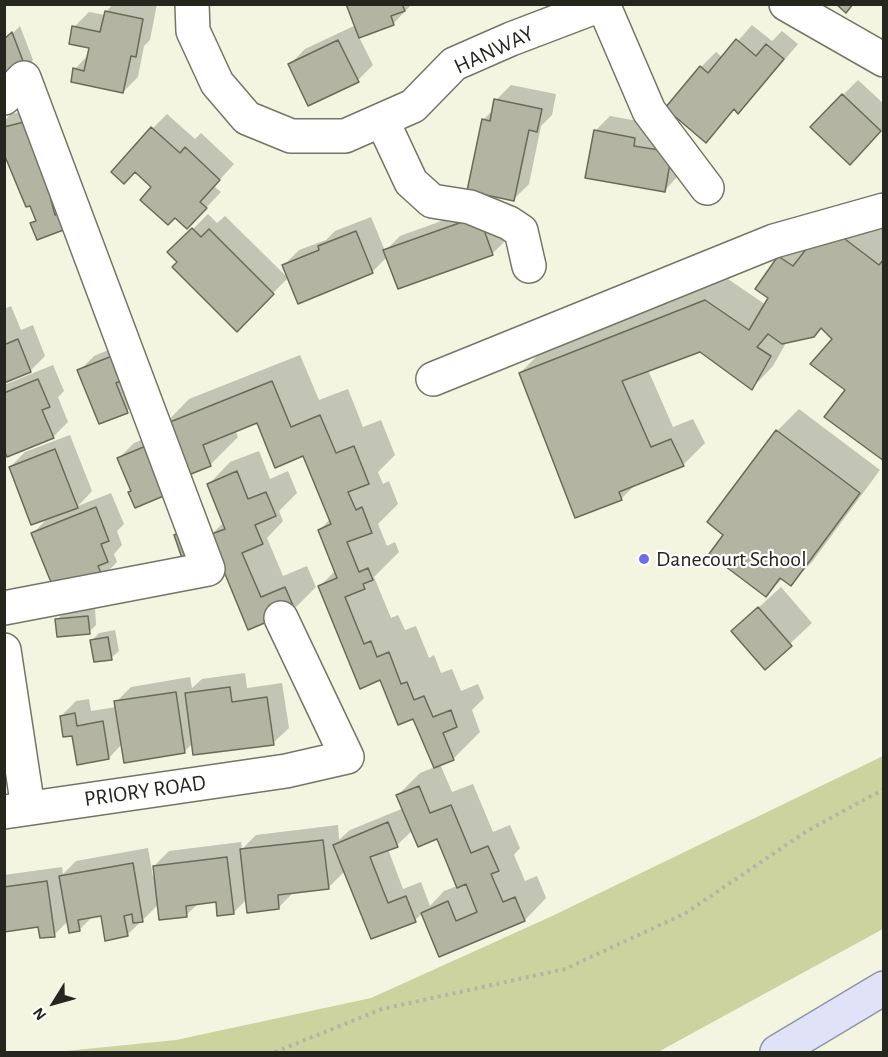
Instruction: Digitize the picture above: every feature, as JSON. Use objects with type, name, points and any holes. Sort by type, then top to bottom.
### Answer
[{"type":"main road","points":[[777,1053],[884,988]]},
{"type":"street","name":"HANWAY","points":[[192,4],[193,31],[217,83],[246,118],[291,136],[345,136],[413,106],[454,64],[511,39],[603,4]]},
{"type":"street","points":[[603,4],[649,111],[707,188]]},
{"type":"street","points":[[786,4],[884,60]]},
{"type":"street","points":[[4,98],[24,78],[208,569],[4,608]]},
{"type":"street","points":[[382,120],[411,182],[432,201],[470,207],[509,223],[520,231],[529,266]]},
{"type":"street","points":[[433,379],[774,241],[884,210]]},
{"type":"street","name":"PRIORY ROAD","points":[[16,810],[286,771],[347,757],[281,618]]},
{"type":"street","points":[[4,650],[16,810]]},
{"type":"path","points":[[275,1053],[382,1010],[565,969],[684,914],[807,831],[884,789]]},
{"type":"green space","points":[[883,756],[883,929],[658,1052],[55,1052],[176,1040],[371,998],[550,917]]},
{"type":"building","points":[[346,4],[402,4],[405,11],[391,16],[394,25],[359,38]]},
{"type":"building","points":[[836,4],[853,4],[846,13]]},
{"type":"building","points":[[105,11],[143,19],[136,57],[131,56],[123,93],[71,82],[73,68],[84,71],[89,48],[69,44],[72,26],[100,32]]},
{"type":"building","points":[[12,32],[26,69],[4,88],[4,39]]},
{"type":"building","points":[[736,39],[756,56],[766,44],[784,59],[738,114],[734,109],[706,143],[665,108],[700,66],[708,73]]},
{"type":"building","points":[[338,40],[359,82],[308,106],[288,64]]},
{"type":"building","points":[[842,94],[881,131],[850,165],[810,127]]},
{"type":"building","points":[[494,99],[542,109],[537,132],[529,130],[514,201],[467,191],[482,119],[490,121]]},
{"type":"building","points":[[28,121],[56,199],[51,200],[55,215],[60,212],[66,229],[37,240],[30,223],[36,221],[30,206],[26,207],[4,154],[4,127]]},
{"type":"building","points":[[151,127],[180,153],[185,147],[220,180],[200,202],[207,208],[187,229],[175,218],[168,225],[140,200],[151,187],[135,172],[124,184],[111,172]]},
{"type":"building","points":[[594,130],[635,138],[634,146],[672,152],[665,192],[585,178]]},
{"type":"building","points":[[479,216],[493,255],[398,289],[383,250]]},
{"type":"building","points":[[192,228],[201,237],[209,229],[274,294],[237,332],[172,267],[177,262],[167,252]]},
{"type":"building","points":[[356,231],[373,273],[298,304],[282,265],[319,250],[318,246]]},
{"type":"building","points":[[837,233],[879,265],[884,259],[884,461],[824,417],[845,390],[810,364],[832,339],[821,328],[814,337],[782,344],[768,334],[757,347],[771,356],[752,390],[700,352],[622,381],[651,447],[671,439],[684,466],[619,492],[622,500],[575,518],[519,373],[705,300],[749,330],[768,298],[755,289],[778,256],[793,266],[814,239]]},
{"type":"building","points":[[18,339],[31,372],[4,383],[4,341],[6,344]]},
{"type":"building","points":[[117,354],[126,379],[116,383],[128,413],[99,424],[77,370]]},
{"type":"building","points":[[38,379],[50,407],[42,410],[54,438],[7,457],[4,450],[4,393]]},
{"type":"building","points":[[272,381],[291,427],[320,415],[336,453],[354,446],[369,484],[348,492],[356,510],[362,507],[372,533],[347,542],[359,572],[368,568],[373,580],[363,584],[365,589],[345,597],[364,644],[371,641],[377,657],[389,652],[401,684],[407,682],[414,700],[424,696],[433,717],[451,710],[457,727],[443,733],[454,760],[434,768],[413,719],[398,725],[380,680],[360,689],[318,586],[337,578],[318,530],[331,524],[303,456],[275,468],[257,423],[203,445],[211,466],[181,478],[160,426]]},
{"type":"building","points":[[776,430],[860,493],[791,586],[780,578],[766,597],[709,554],[723,535],[707,522]]},
{"type":"building","points":[[146,446],[166,495],[135,508],[128,492],[131,491],[117,458]]},
{"type":"building","points":[[55,449],[78,508],[31,525],[9,467]]},
{"type":"building","points":[[237,471],[248,499],[266,492],[276,516],[255,525],[263,544],[242,553],[261,597],[285,587],[295,610],[248,630],[209,535],[225,529],[207,484]]},
{"type":"building","points":[[96,507],[109,541],[101,544],[108,562],[98,566],[103,578],[57,597],[31,533]]},
{"type":"building","points":[[185,531],[195,557],[183,561],[174,535]]},
{"type":"building","points":[[758,607],[792,646],[765,670],[731,631]]},
{"type":"building","points":[[88,616],[90,634],[57,637],[55,619]]},
{"type":"building","points":[[108,637],[112,660],[94,662],[90,640]]},
{"type":"building","points":[[230,687],[232,702],[267,697],[274,745],[193,755],[185,693]]},
{"type":"building","points":[[176,692],[185,753],[124,763],[114,701]]},
{"type":"building","points":[[75,713],[77,726],[103,721],[109,759],[77,765],[72,736],[63,737],[60,716]]},
{"type":"building","points":[[419,786],[430,813],[451,805],[471,853],[488,846],[499,871],[491,874],[503,902],[515,897],[525,921],[439,957],[421,913],[448,901],[456,921],[477,912],[466,884],[457,888],[437,839],[418,847],[396,795]]},
{"type":"building","points":[[388,822],[398,847],[370,857],[388,903],[406,896],[416,922],[371,939],[333,845]]},
{"type":"building","points":[[323,840],[329,889],[278,895],[279,909],[247,913],[240,849]]},
{"type":"building","points":[[227,857],[234,914],[217,916],[216,902],[186,906],[187,917],[159,920],[153,866]]},
{"type":"building","points":[[133,863],[143,922],[133,923],[132,914],[124,916],[128,936],[105,941],[101,916],[78,920],[80,931],[69,933],[59,876]]},
{"type":"building","points":[[47,881],[55,937],[40,938],[38,927],[4,932],[4,887]]},
{"type":"place","name":"Danecourt School","points":[[644,559]]}]
